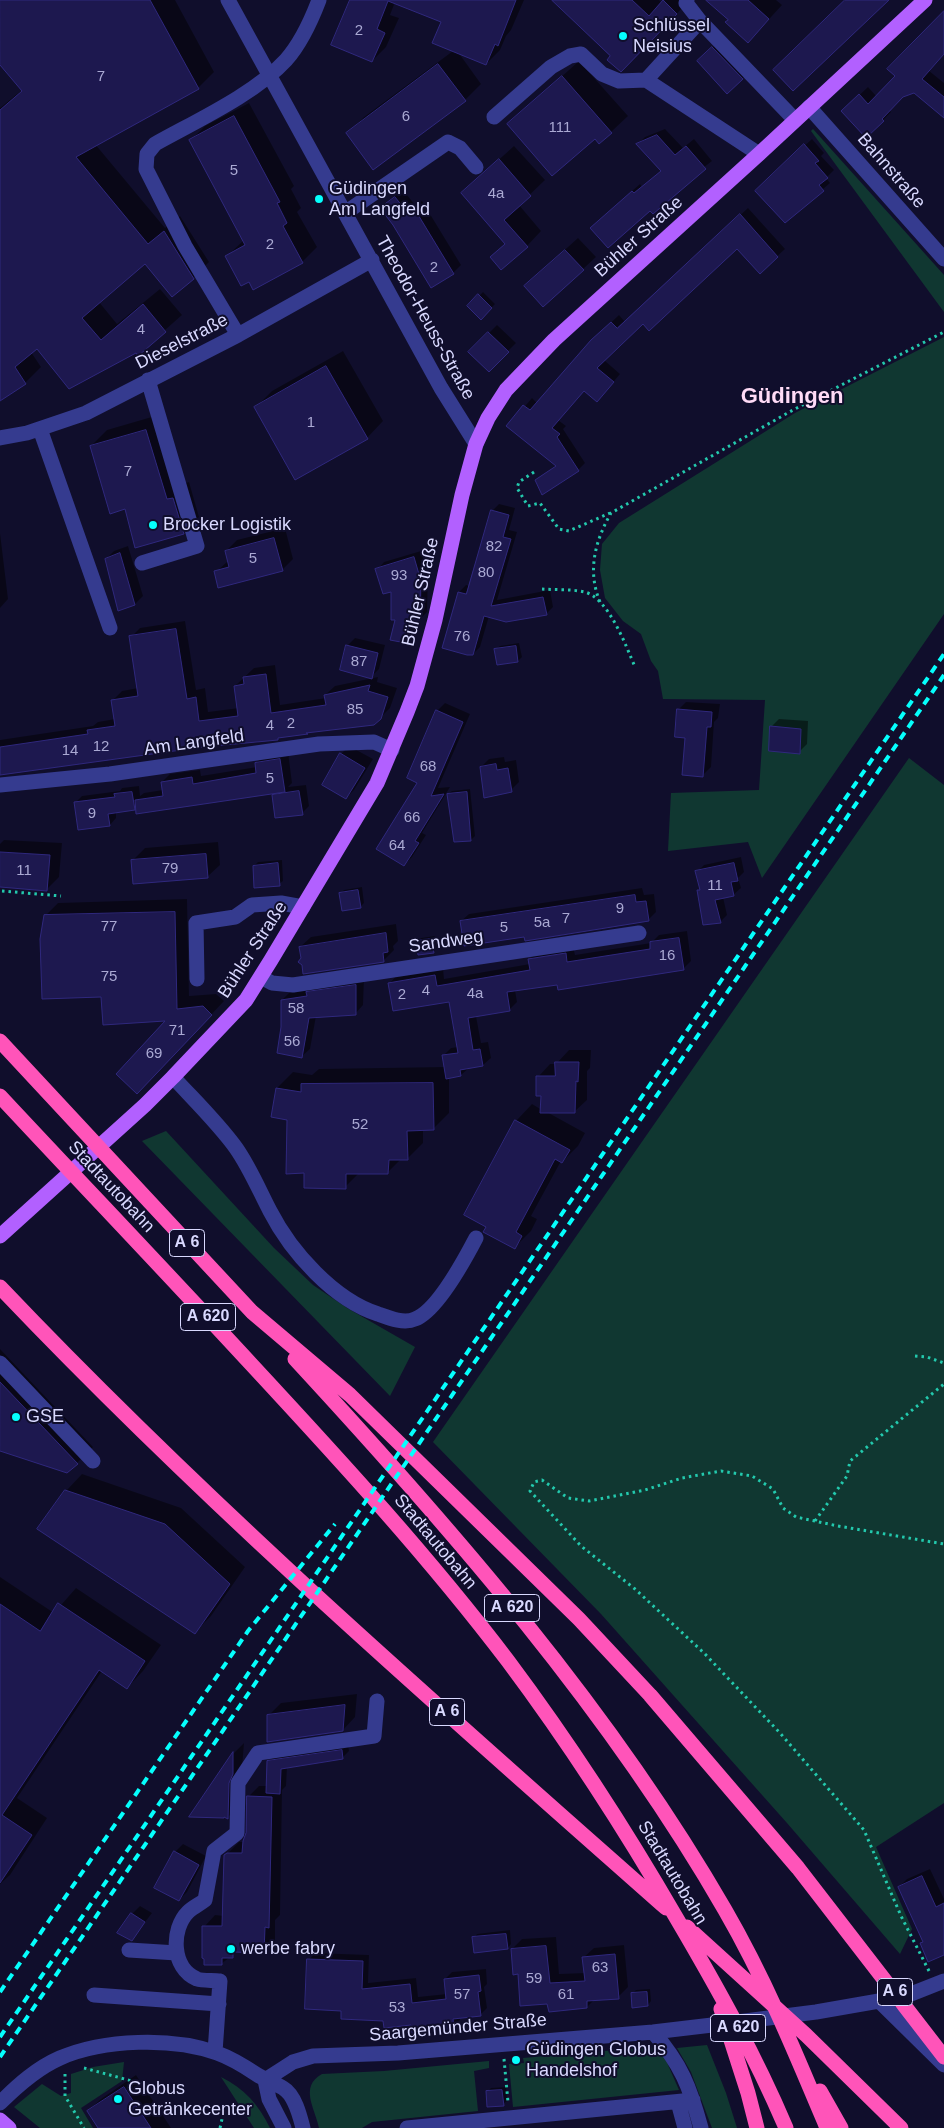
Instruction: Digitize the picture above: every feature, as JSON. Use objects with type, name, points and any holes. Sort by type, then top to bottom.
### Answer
[{"type":"highway","name":"A 6","points":[[0,1041],[252,1312],[350,1395],[579,1619],[650,1695],[727,1783],[845,1928],[944,2057]]},
{"type":"highway","name":"Stadtautobahn","points":[[0,1096],[320,1438],[459,1599],[507,1660],[575,1754],[634,1844],[712,1977],[765,2078],[786,2128]]},
{"type":"highway","name":"A 6","points":[[0,1288],[91,1381],[254,1537],[721,1956],[901,2128]]},
{"type":"highway","name":"Stadtautobahn","points":[[252,1312],[426,1505],[518,1616],[624,1754],[692,1855],[747,1950],[793,2045],[827,2128]]},
{"type":"highway","points":[[712,1977],[757,2128]]},
{"type":"highway","points":[[793,2045],[841,2128]]},
{"type":"main road","name":"Bühler Straße","points":[[0,1236],[145,1105],[239,1007],[261,977],[303,907],[377,783],[392,750],[417,686],[435,620],[462,495],[476,444],[488,418],[506,390],[554,340],[925,0]]},
{"type":"main road","points":[[0,2120],[9,2128]]},
{"type":"street","name":"Theodor-Heuss-Straße","points":[[228,0],[441,388],[476,444]]},
{"type":"street","points":[[238,335],[185,246],[146,169],[147,154],[155,144],[233,100],[270,76],[287,59],[309,24],[319,0]]},
{"type":"street","points":[[687,0],[686,3],[700,21],[795,120]]},
{"type":"street","points":[[646,80],[700,21]]},
{"type":"street","points":[[494,117],[551,67],[570,56],[581,54],[602,74],[619,82],[646,80],[759,154]]},
{"type":"street","name":"Bahnstraße","points":[[809,107],[944,259]]},
{"type":"street","points":[[345,213],[448,142],[460,148],[476,167]]},
{"type":"street","name":"Dieselstraße","points":[[0,438],[40,429],[86,413],[238,335],[372,260]]},
{"type":"street","points":[[142,563],[197,546],[148,380]]},
{"type":"street","points":[[40,429],[110,628]]},
{"type":"street","name":"Am Langfeld","points":[[0,785],[110,774],[319,744],[374,742],[392,750]]},
{"type":"street","points":[[196,979],[196,924],[235,917],[252,905],[281,903],[303,907]]},
{"type":"street","name":"Sandweg","points":[[261,977],[272,983],[293,985],[638,933]]},
{"type":"street","points":[[173,1077],[235,1146],[253,1174],[271,1213],[296,1252],[319,1276],[352,1303],[401,1321],[415,1319],[449,1286],[476,1238]]},
{"type":"street","points":[[0,1363],[93,1461]]},
{"type":"street","points":[[215,2052],[220,1981],[197,1979],[183,1969],[177,1953],[178,1930],[188,1912],[205,1900],[214,1852],[237,1833],[238,1783],[258,1753],[374,1736],[377,1701]]},
{"type":"street","points":[[129,1950],[177,1953]]},
{"type":"street","name":"Saargemünder Straße","points":[[265,2080],[293,2062],[313,2056],[398,2052],[653,2032],[816,2012],[879,2002],[911,1994],[940,1982]]},
{"type":"street","points":[[94,1995],[218,2004]]},
{"type":"street","points":[[879,2002],[944,2065]]},
{"type":"street","points":[[653,2032],[671,2052],[684,2074],[701,2128]]},
{"type":"street","points":[[0,2103],[39,2070],[60,2058],[99,2045],[136,2042],[175,2044],[215,2052],[285,2089],[295,2104],[304,2128]]},
{"type":"street","points":[[265,2080],[269,2098],[284,2128]]},
{"type":"street","points":[[407,2128],[693,2100]]},
{"type":"street","points":[[678,2102],[685,2128]]},
{"type":"path","points":[[534,472],[519,482],[517,488],[528,506],[540,503],[559,529],[569,531],[611,513],[793,410],[944,332]]},
{"type":"path","points":[[611,513],[602,529],[596,548],[593,582],[600,602],[621,633],[635,667]]},
{"type":"path","points":[[542,589],[586,592],[600,602]]},
{"type":"path","points":[[2,891],[61,896]]},
{"type":"path","points":[[915,1356],[926,1357],[944,1363]]},
{"type":"path","points":[[815,1521],[847,1476],[850,1461],[944,1384]]},
{"type":"path","points":[[940,1982],[901,1916],[864,1830],[780,1733],[704,1653],[635,1589],[581,1546],[530,1491],[534,1482],[542,1480],[568,1498],[589,1501],[646,1490],[682,1478],[721,1471],[752,1476],[773,1489],[783,1508],[796,1517],[944,1544]]},
{"type":"path","points":[[503,2052],[508,2118]]},
{"type":"path","points":[[79,2066],[154,2087]]},
{"type":"path","points":[[65,2073],[65,2096],[84,2128]]},
{"type":"path","points":[[220,2128],[222,2119]]},
{"type":"green space","points":[[813,129],[944,275],[944,312],[811,131]]},
{"type":"green space","points":[[944,337],[944,614],[762,878],[748,842],[668,851],[671,793],[759,790],[765,700],[663,699],[658,671],[651,661],[641,634],[623,621],[605,598],[600,570],[602,544],[619,523],[795,413]]},
{"type":"green space","points":[[909,758],[944,785],[944,1803],[876,1847],[912,1929],[900,1954],[787,1823],[601,1614],[433,1442]]},
{"type":"green space","points":[[166,1131],[274,1248],[313,1285],[347,1308],[415,1347],[390,1396],[142,1141]]},
{"type":"green space","points":[[707,2045],[726,2093],[737,2128],[712,2128],[691,2072],[677,2048]]},
{"type":"green space","points":[[651,2047],[665,2058],[679,2090],[513,2107],[509,2064],[524,2063],[523,2058]]},
{"type":"green space","points":[[489,2061],[489,2068],[474,2071],[478,2111],[372,2122],[362,2128],[319,2128],[310,2098],[311,2085],[322,2074],[384,2071]]},
{"type":"green space","points":[[124,2062],[122,2081],[81,2108],[93,2128],[40,2128],[14,2107],[42,2084],[61,2096],[71,2093],[71,2074],[93,2067]]},
{"type":"green space","points":[[221,2077],[237,2086],[250,2098],[270,2128],[254,2128]]},
{"type":"building","points":[[0,0],[150,0],[199,89],[76,157],[148,244],[164,231],[194,279],[172,297],[145,264],[82,318],[101,340],[143,304],[166,332],[138,356],[136,353],[69,389],[37,349],[15,367],[26,384],[0,401],[0,110],[22,91],[0,65]]},
{"type":"building","points":[[350,0],[516,0],[498,46],[495,44],[486,65],[432,43],[441,22],[388,1],[377,29],[385,33],[372,62],[331,45]]},
{"type":"building","name":"Schlüssel Neisius","points":[[552,0],[632,0],[649,16],[663,0],[677,14],[621,72],[607,60],[610,56]]},
{"type":"building","points":[[706,0],[748,0],[769,19],[748,43],[725,22],[728,20]]},
{"type":"building","points":[[845,0],[889,0],[793,91],[773,70]]},
{"type":"building","points":[[944,11],[944,54],[922,79],[944,97],[944,118],[914,93],[903,97],[882,119],[884,121],[866,138],[841,111],[859,94],[868,104],[895,76],[887,69]]},
{"type":"building","points":[[712,47],[743,79],[727,94],[697,61]]},
{"type":"building","points":[[438,64],[466,101],[373,170],[346,133]]},
{"type":"building","points":[[562,76],[612,133],[599,144],[595,139],[552,176],[507,124]]},
{"type":"building","points":[[234,116],[280,202],[277,203],[287,223],[283,226],[303,263],[253,290],[249,282],[241,286],[225,256],[245,245],[189,140]]},
{"type":"building","points":[[657,135],[675,155],[686,146],[706,169],[653,214],[650,211],[608,248],[590,228],[632,191],[634,193],[661,171],[636,144]]},
{"type":"building","points":[[804,144],[819,161],[815,163],[828,178],[819,185],[824,191],[785,223],[755,191]]},
{"type":"building","points":[[499,159],[531,196],[504,220],[528,247],[501,270],[490,257],[505,244],[461,193]]},
{"type":"building","points":[[395,197],[407,212],[414,208],[454,274],[431,288],[393,225],[380,208]]},
{"type":"building","points":[[740,214],[778,257],[760,274],[737,249],[649,331],[643,324],[597,368],[614,382],[597,402],[584,391],[552,428],[560,434],[557,437],[579,471],[542,495],[535,480],[556,466],[506,426],[523,405],[530,410],[591,340],[611,322],[617,328]]},
{"type":"building","points":[[565,250],[584,270],[543,307],[524,286]]},
{"type":"building","points":[[478,294],[492,308],[481,320],[467,306]]},
{"type":"building","points":[[488,332],[509,352],[489,372],[468,352]]},
{"type":"building","points":[[326,366],[368,439],[295,480],[254,407]]},
{"type":"building","points":[[146,430],[167,499],[173,498],[184,534],[135,548],[125,509],[110,514],[90,446]]},
{"type":"building","points":[[491,510],[509,515],[503,537],[511,539],[491,606],[543,597],[547,615],[506,622],[484,616],[473,655],[467,655],[442,648],[458,592],[466,594]]},
{"type":"building","points":[[274,538],[283,571],[218,588],[214,571],[229,567],[225,551]]},
{"type":"building","points":[[120,553],[135,605],[118,611],[105,559]]},
{"type":"building","points":[[414,557],[421,581],[420,620],[410,620],[406,643],[390,640],[395,620],[391,620],[391,592],[383,594],[375,569]]},
{"type":"building","points":[[176,629],[187,699],[196,697],[199,721],[238,716],[234,686],[244,684],[243,677],[266,674],[271,713],[326,705],[324,695],[370,685],[368,691],[388,697],[381,719],[374,725],[306,733],[308,734],[278,738],[278,740],[203,747],[0,775],[0,747],[88,734],[87,730],[115,726],[111,700],[138,696],[129,636]]},
{"type":"building","points":[[346,645],[378,653],[372,679],[340,670]]},
{"type":"building","points":[[516,646],[518,662],[497,665],[494,649]]},
{"type":"building","points":[[677,709],[712,712],[711,727],[707,727],[703,777],[682,775],[685,738],[675,737]]},
{"type":"building","points":[[436,710],[463,722],[431,796],[444,794],[415,841],[419,843],[404,866],[376,849],[417,783],[407,778]]},
{"type":"building","points":[[770,726],[801,729],[800,754],[769,751]]},
{"type":"building","points":[[340,753],[365,768],[346,799],[322,785]]},
{"type":"building","points":[[280,759],[285,792],[136,814],[135,800],[163,796],[161,782],[192,777],[193,784],[256,773],[255,763]]},
{"type":"building","points":[[496,764],[497,770],[508,768],[512,792],[484,798],[480,767]]},
{"type":"building","points":[[299,791],[303,815],[275,818],[272,795]]},
{"type":"building","points":[[132,792],[135,810],[108,814],[110,826],[78,830],[74,802],[115,797],[114,794]]},
{"type":"building","points":[[467,792],[471,841],[454,842],[447,794]]},
{"type":"building","points":[[0,852],[50,855],[47,891],[0,887]]},
{"type":"building","points":[[206,854],[208,878],[133,884],[131,860]]},
{"type":"building","points":[[278,863],[280,886],[254,888],[253,866]]},
{"type":"building","points":[[734,863],[738,881],[731,882],[734,896],[715,900],[721,923],[703,925],[697,890],[700,890],[695,871]]},
{"type":"building","points":[[358,890],[361,908],[342,911],[339,893]]},
{"type":"building","points":[[635,895],[636,902],[646,901],[649,921],[525,941],[524,937],[464,946],[460,921]]},
{"type":"building","points":[[175,912],[177,1009],[203,1006],[212,1015],[137,1094],[116,1074],[165,1021],[103,1025],[101,997],[42,999],[40,939],[44,915]]},
{"type":"building","points":[[386,933],[388,952],[383,953],[384,962],[303,974],[302,965],[298,962],[301,958],[299,947]]},
{"type":"building","points":[[679,938],[684,970],[558,990],[557,985],[507,992],[510,1011],[468,1018],[473,1050],[480,1049],[483,1066],[460,1070],[461,1076],[446,1079],[442,1055],[458,1053],[449,1002],[393,1011],[388,983],[435,975],[437,986],[530,970],[528,959],[566,953],[567,962],[650,949],[650,942]]},
{"type":"building","points":[[431,939],[434,953],[418,955],[416,941]]},
{"type":"building","points":[[356,985],[356,1015],[309,1018],[302,1058],[277,1053],[281,1027],[281,1000],[307,996],[306,992]]},
{"type":"building","points":[[555,1062],[579,1062],[578,1082],[576,1081],[575,1113],[540,1113],[541,1096],[536,1096],[536,1076],[555,1076]]},
{"type":"building","points":[[433,1083],[434,1130],[407,1131],[408,1160],[389,1160],[388,1174],[346,1174],[346,1189],[304,1188],[304,1173],[286,1174],[287,1120],[271,1117],[276,1088],[301,1092],[301,1084]]},
{"type":"building","points":[[515,1120],[570,1150],[562,1163],[555,1159],[516,1232],[522,1236],[515,1249],[483,1232],[486,1227],[464,1215]]},
{"type":"building","name":"GSE","points":[[0,1382],[78,1464],[67,1473],[0,1451]]},
{"type":"building","points":[[65,1490],[165,1524],[230,1584],[195,1634],[37,1529]]},
{"type":"building","points":[[58,1603],[145,1661],[127,1689],[99,1670],[2,1815],[32,1835],[0,1883],[0,1604],[40,1631]]},
{"type":"building","points":[[345,1705],[343,1731],[267,1742],[267,1715]]},
{"type":"building","points":[[342,1750],[343,1759],[281,1769],[280,1794],[266,1793],[267,1761]]},
{"type":"building","points":[[233,1752],[233,1774],[229,1783],[228,1819],[224,1817],[189,1817]]},
{"type":"building","points":[[247,1796],[272,1797],[269,1928],[265,1927],[264,1953],[233,1952],[233,1958],[222,1958],[222,1965],[204,1965],[204,1959],[202,1958],[202,1926],[222,1926],[224,1855],[227,1853],[242,1853],[246,1833]]},
{"type":"building","points":[[174,1851],[199,1865],[179,1901],[154,1888]]},
{"type":"building","points":[[922,1876],[936,1907],[944,1903],[944,1955],[928,1962],[920,1943],[923,1942],[898,1887]]},
{"type":"building","points":[[131,1913],[145,1922],[132,1941],[117,1933]]},
{"type":"building","points":[[506,1934],[508,1949],[474,1953],[472,1937]]},
{"type":"building","points":[[546,1946],[550,1983],[585,1981],[582,1957],[615,1954],[619,1999],[587,2001],[587,2008],[549,2012],[547,2004],[520,2006],[518,1974],[513,1975],[511,1949]]},
{"type":"building","points":[[307,1959],[363,1961],[362,1989],[410,1984],[412,2003],[446,1999],[444,1979],[479,1975],[481,1991],[478,1992],[481,2016],[453,2019],[454,2028],[412,2033],[411,2025],[384,2028],[383,2021],[341,2019],[341,2011],[305,2009]]},
{"type":"building","points":[[647,1992],[648,2006],[632,2008],[631,1993]]},
{"type":"building","name":"Globus Getränkecenter","points":[[124,2087],[151,2128],[98,2128],[87,2111]]},
{"type":"building","points":[[502,2090],[504,2106],[487,2107],[486,2091]]},
{"type":"railway","points":[[0,2037],[944,654]]},
{"type":"railway","points":[[0,2057],[944,675]]},
{"type":"railway","points":[[0,1992],[248,1631],[335,1524]]},
{"type":"place","name":"Schlüssel Neisius","points":[[623,36]]},
{"type":"place","name":"Güdingen Am Langfeld","points":[[319,199]]},
{"type":"place","name":"Brocker Logistik","points":[[153,525]]},
{"type":"place","name":"GSE","points":[[16,1417]]},
{"type":"place","name":"werbe fabry","points":[[231,1949]]},
{"type":"place","name":"Güdingen Globus Handelshof","points":[[516,2060]]},
{"type":"place","name":"Globus Getränkecenter","points":[[118,2099]]},
{"type":"district","name":"Güdingen","points":[[792,397]]}]
